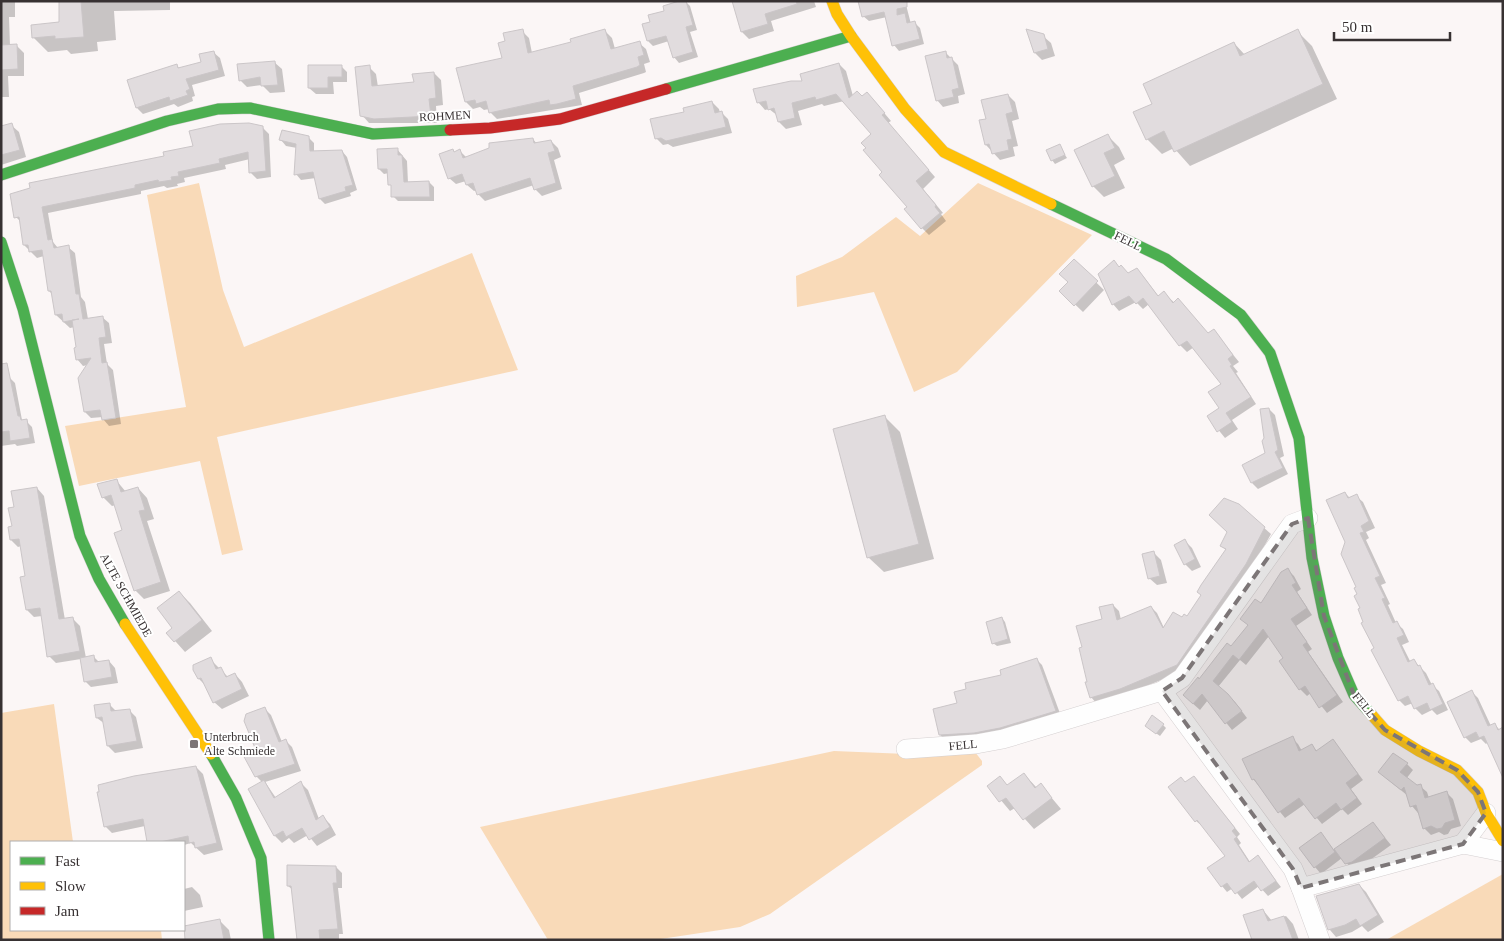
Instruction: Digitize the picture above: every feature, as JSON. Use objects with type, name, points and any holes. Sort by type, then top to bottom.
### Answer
[{"type":"street","points":[[832,1],[837,14],[851,36]]},
{"type":"street","name":"ROHMEN","points":[[1,175],[167,121],[218,109],[250,108],[373,134],[490,128],[560,119],[851,36]]},
{"type":"street","name":"FELL","points":[[851,36],[905,109],[944,152],[1166,259],[1242,315],[1270,352],[1299,438],[1312,558],[1324,616],[1338,658],[1354,694],[1385,730],[1419,751],[1457,770],[1478,792],[1486,813],[1503,840]]},
{"type":"street","name":"ALTE SCHMIEDE","points":[[1,242],[23,309],[80,536],[99,579],[126,626],[202,739],[236,798],[261,858],[269,940]]},
{"type":"street","name":"FELL","points":[[906,749],[976,744],[1003,739],[1162,691],[1182,678],[1292,524],[1308,518]]},
{"type":"street","points":[[1162,691],[1294,869],[1320,940]]},
{"type":"street","points":[[1463,844],[1486,813]]},
{"type":"street","points":[[1301,888],[1463,844],[1503,852]]},
{"type":"highlighted area","points":[[1308,518],[1324,616],[1354,695],[1385,730],[1457,770],[1478,792],[1486,813],[1463,844],[1301,888],[1293,869],[1162,691],[1182,678],[1292,524]]},
{"type":"shaded area","points":[[199,183],[223,290],[244,347],[472,253],[518,370],[217,437],[243,550],[222,555],[200,461],[79,486],[65,426],[186,407],[147,195]]},
{"type":"shaded area","points":[[978,183],[1092,235],[957,372],[914,392],[874,292],[797,307],[796,276],[842,257],[896,217],[920,236]]},
{"type":"shaded area","points":[[54,704],[73,841],[10,841],[10,931],[161,931],[162,940],[1,940],[1,713]]},
{"type":"shaded area","points":[[834,751],[931,755],[975,752],[982,761],[982,765],[770,914],[740,927],[654,940],[548,940],[480,827]]},
{"type":"shaded area","points":[[1503,874],[1503,940],[1386,940]]},
{"type":"building","points":[[59,1],[81,1],[84,37],[55,39],[55,36],[32,38],[31,25],[59,22]]},
{"type":"building","points":[[686,1],[693,25],[686,27],[693,52],[673,58],[666,36],[647,41],[642,24],[650,22],[648,15],[664,11],[663,6]]},
{"type":"building","points":[[732,1],[796,1],[797,4],[765,14],[768,24],[741,32]]},
{"type":"building","points":[[858,1],[907,1],[907,7],[897,9],[897,15],[905,13],[907,23],[915,21],[920,39],[892,46],[884,12],[862,17]]},
{"type":"building","points":[[523,29],[528,53],[571,42],[570,39],[605,29],[611,49],[640,41],[644,55],[638,57],[640,65],[637,67],[573,86],[576,99],[557,104],[550,105],[549,100],[489,113],[486,101],[476,104],[475,100],[465,102],[456,68],[502,58],[498,43],[505,41],[503,33]]},
{"type":"building","points":[[1026,29],[1044,34],[1048,49],[1034,53]]},
{"type":"building","points":[[1298,29],[1323,84],[1174,152],[1164,131],[1146,140],[1133,112],[1152,104],[1143,84],[1234,42],[1240,56]]},
{"type":"building","points":[[17,44],[18,69],[1,70],[1,45]]},
{"type":"building","points":[[214,51],[219,70],[186,79],[190,89],[186,91],[188,95],[170,101],[169,97],[136,108],[127,80],[177,64],[178,68],[201,62],[199,54]]},
{"type":"building","points":[[946,51],[947,58],[952,57],[959,88],[952,90],[954,97],[936,101],[925,56]]},
{"type":"building","points":[[275,61],[278,85],[261,86],[260,77],[239,81],[237,64]]},
{"type":"building","points":[[839,63],[849,98],[857,91],[862,96],[867,92],[885,113],[882,115],[929,170],[916,181],[936,205],[935,207],[940,213],[921,229],[904,209],[907,207],[879,175],[882,172],[863,150],[866,148],[861,143],[871,134],[836,94],[816,100],[815,97],[792,103],[795,118],[778,122],[774,108],[768,110],[766,101],[757,103],[753,89],[791,81],[802,81],[800,74]]},
{"type":"building","points":[[308,65],[342,65],[342,77],[328,77],[328,88],[308,88]]},
{"type":"building","points":[[370,65],[372,86],[414,82],[412,74],[434,72],[436,98],[429,99],[431,116],[374,119],[360,116],[355,67]]},
{"type":"building","points":[[1008,94],[1013,112],[1006,114],[1012,139],[1007,140],[1009,150],[992,154],[989,144],[985,145],[979,120],[986,119],[981,100]]},
{"type":"building","points":[[712,101],[715,113],[722,111],[726,127],[666,141],[661,138],[655,139],[650,119],[684,112],[683,108]]},
{"type":"building","points":[[12,123],[20,150],[1,155],[1,126]]},
{"type":"building","points":[[249,123],[263,126],[266,171],[249,173],[248,152],[219,159],[220,163],[178,172],[179,176],[171,177],[172,180],[159,182],[158,180],[135,185],[135,188],[42,207],[48,240],[52,239],[54,248],[69,245],[76,294],[79,294],[83,319],[103,316],[106,337],[99,338],[102,363],[107,362],[116,418],[102,420],[100,410],[84,412],[78,378],[91,358],[76,360],[72,320],[63,322],[62,314],[55,315],[51,291],[48,291],[42,250],[29,252],[28,245],[23,245],[19,217],[14,218],[10,194],[30,188],[29,183],[164,156],[163,152],[193,146],[189,131],[220,124]]},
{"type":"building","points":[[282,130],[309,136],[310,151],[342,150],[353,185],[345,187],[346,191],[319,199],[313,172],[294,175],[296,144],[279,140]]},
{"type":"building","points":[[1108,134],[1115,148],[1104,153],[1115,176],[1092,187],[1074,150]]},
{"type":"building","points":[[533,138],[534,143],[551,140],[555,151],[548,153],[556,183],[534,190],[530,178],[477,195],[473,183],[466,185],[462,174],[448,179],[439,154],[453,149],[454,152],[460,149],[463,158],[489,148],[489,143]]},
{"type":"building","points":[[1060,144],[1065,155],[1051,161],[1046,150]]},
{"type":"building","points":[[398,148],[398,155],[402,155],[404,182],[429,181],[430,197],[391,197],[391,185],[388,185],[387,169],[378,169],[377,149]]},
{"type":"building","points":[[1074,259],[1098,281],[1074,306],[1059,291],[1068,282],[1059,274]]},
{"type":"building","points":[[1114,260],[1119,267],[1121,265],[1128,273],[1137,268],[1158,296],[1164,291],[1173,303],[1178,298],[1208,333],[1214,329],[1233,355],[1228,359],[1232,365],[1230,366],[1251,397],[1226,413],[1232,422],[1217,432],[1207,416],[1219,408],[1208,392],[1221,384],[1187,341],[1179,346],[1143,298],[1136,304],[1129,296],[1112,305],[1098,274]]},
{"type":"building","points":[[7,363],[18,416],[20,416],[21,420],[27,419],[30,438],[10,441],[9,431],[1,432],[1,364]]},
{"type":"building","points":[[1269,408],[1278,450],[1275,452],[1283,468],[1251,483],[1242,465],[1265,453],[1262,441],[1264,438],[1260,409]]},
{"type":"building","points":[[885,415],[919,544],[867,558],[833,429]]},
{"type":"building","points":[[117,479],[121,492],[138,487],[145,510],[139,511],[161,582],[134,591],[114,533],[122,530],[111,495],[102,498],[97,484]]},
{"type":"building","points":[[37,487],[59,619],[73,617],[80,651],[47,657],[40,608],[26,610],[20,577],[25,576],[19,539],[10,540],[8,527],[12,526],[8,508],[14,507],[11,491]]},
{"type":"building","points":[[1345,492],[1348,498],[1357,494],[1369,521],[1361,526],[1364,532],[1360,533],[1380,576],[1375,578],[1385,598],[1382,599],[1393,623],[1397,621],[1404,635],[1397,638],[1408,662],[1414,659],[1418,666],[1420,665],[1429,685],[1433,683],[1443,704],[1430,710],[1427,703],[1414,709],[1408,696],[1398,701],[1371,650],[1374,648],[1361,623],[1363,622],[1358,609],[1360,608],[1354,596],[1357,594],[1354,588],[1356,587],[1341,554],[1345,542],[1326,500]]},
{"type":"building","points":[[1224,498],[1239,504],[1265,527],[1246,564],[1177,665],[1120,689],[1090,698],[1079,648],[1082,647],[1076,626],[1102,619],[1099,607],[1113,604],[1117,620],[1151,606],[1163,628],[1173,612],[1182,617],[1184,614],[1187,616],[1201,595],[1197,592],[1201,585],[1226,549],[1220,546],[1227,532],[1209,515]]},
{"type":"building","points":[[1185,539],[1195,559],[1184,565],[1174,545]]},
{"type":"building","points":[[1154,551],[1160,576],[1148,579],[1142,554]]},
{"type":"building","points":[[1288,568],[1296,583],[1292,585],[1307,608],[1291,619],[1307,642],[1303,645],[1337,695],[1319,708],[1305,686],[1299,690],[1279,661],[1283,658],[1263,629],[1239,660],[1233,655],[1213,681],[1228,694],[1242,711],[1225,724],[1202,694],[1193,704],[1183,695],[1198,677],[1199,679],[1227,643],[1231,646],[1248,625],[1240,619],[1255,599],[1261,603],[1281,572]]},
{"type":"building","points":[[179,591],[202,620],[174,642],[166,633],[172,628],[157,608]]},
{"type":"building","points":[[1002,617],[1008,639],[992,644],[986,622]]},
{"type":"building","points":[[94,655],[95,662],[109,660],[112,677],[84,682],[80,658]]},
{"type":"building","points":[[211,657],[216,669],[221,667],[226,677],[235,673],[242,689],[213,703],[201,678],[198,679],[193,670],[193,665]]},
{"type":"building","points":[[1037,658],[1056,711],[1000,728],[974,733],[939,735],[933,709],[957,703],[954,692],[966,689],[965,683],[1001,675],[1000,670]]},
{"type":"building","points":[[1472,690],[1488,726],[1495,723],[1498,730],[1503,727],[1503,778],[1484,736],[1479,738],[1476,732],[1464,738],[1447,702]]},
{"type":"building","points":[[110,703],[111,711],[130,709],[137,741],[107,746],[102,717],[96,718],[94,705]]},
{"type":"building","points":[[265,707],[279,742],[286,739],[295,764],[255,777],[242,753],[255,748],[244,721],[246,714]]},
{"type":"building","points":[[1152,715],[1164,724],[1156,734],[1145,726]]},
{"type":"building","points":[[1293,736],[1299,751],[1312,744],[1316,751],[1333,739],[1358,774],[1346,783],[1357,798],[1341,810],[1336,803],[1315,819],[1299,798],[1278,813],[1254,779],[1252,780],[1242,759]]},
{"type":"building","points":[[1393,753],[1408,763],[1400,772],[1417,785],[1421,784],[1425,798],[1447,791],[1455,820],[1445,823],[1442,828],[1437,829],[1431,826],[1423,829],[1416,805],[1410,807],[1404,787],[1401,790],[1378,772]]},
{"type":"building","points":[[196,766],[217,843],[195,848],[194,842],[189,843],[188,836],[165,841],[147,841],[143,819],[104,827],[97,792],[99,792],[98,785],[134,776]]},
{"type":"building","points":[[1024,773],[1035,788],[1041,783],[1052,798],[1023,820],[1006,798],[999,802],[987,786],[1000,776],[1007,785]]},
{"type":"building","points":[[1194,776],[1235,828],[1232,831],[1237,837],[1234,839],[1249,862],[1258,855],[1276,881],[1261,891],[1254,881],[1235,894],[1227,883],[1221,887],[1207,868],[1225,856],[1168,787],[1181,777],[1185,782]]},
{"type":"building","points":[[264,780],[274,798],[301,781],[316,820],[323,815],[330,827],[309,840],[302,828],[286,837],[283,831],[274,836],[248,789]]},
{"type":"building","points":[[1373,822],[1385,838],[1352,862],[1345,864],[1334,849]]},
{"type":"building","points":[[1321,832],[1335,852],[1314,868],[1299,848]]},
{"type":"building","points":[[287,865],[336,866],[337,883],[333,883],[338,929],[319,930],[320,940],[297,940],[291,886],[287,886]]},
{"type":"building","points":[[1359,884],[1378,915],[1360,926],[1356,919],[1345,925],[1328,930],[1316,896]]},
{"type":"building","points":[[1263,909],[1268,921],[1284,916],[1293,940],[1252,940],[1243,915]]},
{"type":"building","points":[[220,919],[224,940],[185,940],[185,926]]},
{"type":"traffic: fast","points":[[666,89],[851,36]]},
{"type":"traffic: fast","points":[[1,175],[167,121],[218,109],[250,108],[373,134],[450,130]]},
{"type":"traffic: fast","points":[[1051,204],[1166,259],[1241,315],[1270,353],[1299,438],[1312,558],[1324,616],[1338,658],[1354,695],[1371,714]]},
{"type":"traffic: fast","points":[[1,242],[23,309],[80,536],[99,579],[125,624]]},
{"type":"traffic: fast","points":[[211,754],[236,798],[261,858],[269,940]]},
{"type":"traffic: slow","points":[[832,1],[837,14],[851,36],[905,109],[944,152],[1051,204]]},
{"type":"traffic: slow","points":[[125,624],[211,754]]},
{"type":"traffic: slow","points":[[1371,714],[1385,730],[1419,751],[1457,770],[1478,792],[1486,813],[1503,841]]},
{"type":"traffic: jam","points":[[450,130],[490,128],[560,119],[666,89]]},
{"type":"place","name":"Unterbruch Alte Schmiede","points":[[194,744]]}]
